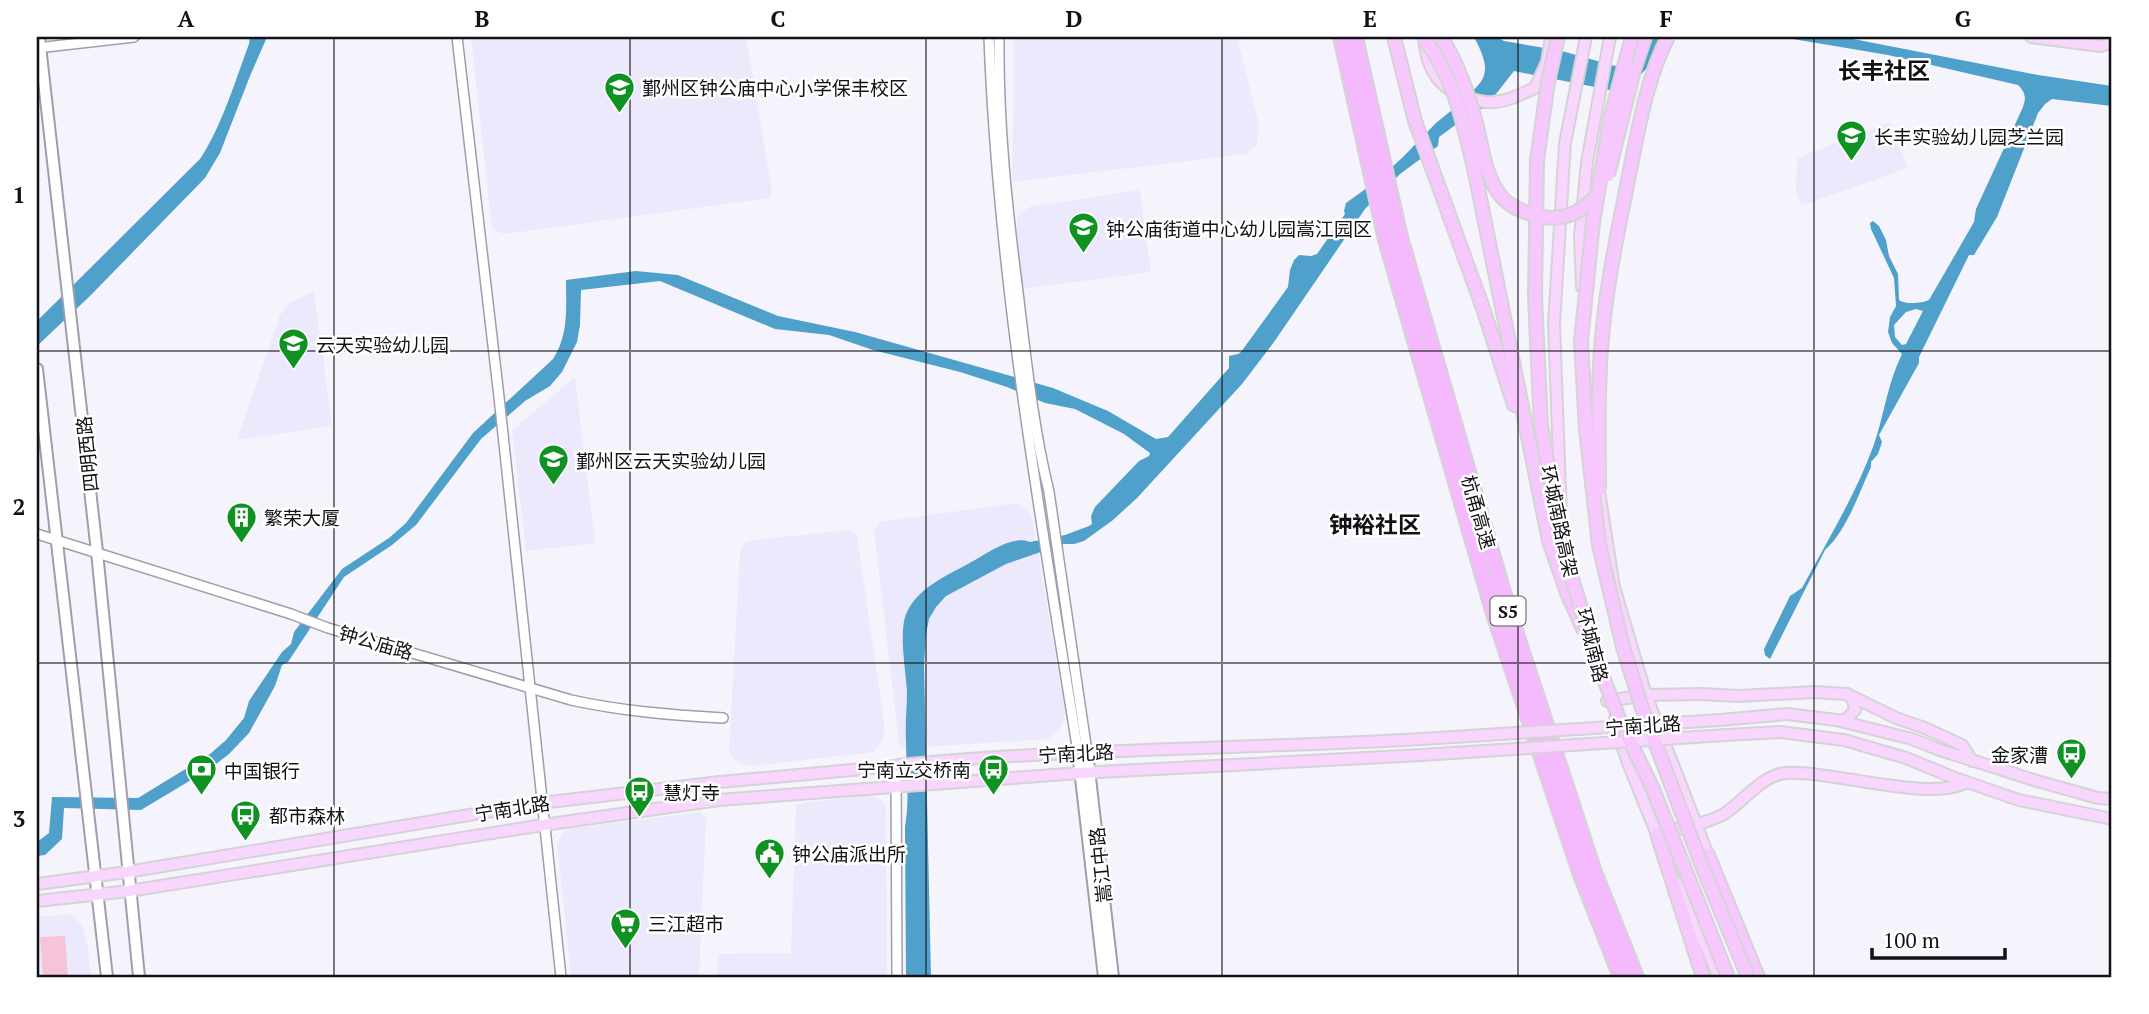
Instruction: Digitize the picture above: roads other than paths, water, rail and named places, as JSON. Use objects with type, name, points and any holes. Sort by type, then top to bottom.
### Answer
[{"type":"highway","name":"杭甬高速","points":[[1341,37],[1368,128],[1393,239],[1494,614],[1581,875],[1621,977]]},
{"type":"highway","name":"杭甬高速","points":[[1355,37],[1368,128]]},
{"type":"highway","points":[[1394,37],[1415,121],[1492,335],[1536,482]]},
{"type":"highway","points":[[1423,37],[1448,76],[1459,104],[1549,541],[1567,593],[1597,661]]},
{"type":"highway","points":[[1441,37],[1462,74],[1485,165],[1496,190],[1517,209],[1544,219],[1559,219],[1575,214],[1604,188],[1644,37]]},
{"type":"highway","name":"环城南路高架","points":[[1558,37],[1548,82],[1538,160],[1535,297],[1541,426],[1564,552],[1597,661],[1620,721],[1653,789],[1728,977]]},
{"type":"highway","name":"环城南路高架","points":[[1632,37],[1611,116],[1593,222],[1581,342],[1586,429],[1599,545],[1622,647],[1642,708],[1702,866],[1748,977]]},
{"type":"highway","points":[[1599,545],[1600,362],[1603,326],[1619,226],[1642,111],[1668,37]]},
{"type":"highway","name":"杭甬高速","points":[[1393,239],[1508,610],[1594,872],[1636,977]]},
{"type":"highway","points":[[1657,834],[1702,974]]},
{"type":"highway","points":[[1708,855],[1760,977]]},
{"type":"main road","points":[[1423,37],[1435,76],[1444,87],[1461,97],[1490,103],[1511,99],[1535,88],[1547,62],[1551,37]]},
{"type":"main road","name":"环城南路","points":[[1586,37],[1565,143],[1554,324],[1562,524],[1607,701],[1628,763],[1719,977]]},
{"type":"main road","name":"环城南路","points":[[1609,37],[1587,162],[1580,236],[1588,391],[1598,485],[1614,587],[1646,695],[1708,855]]},
{"type":"main road","points":[[2031,37],[2100,46],[2112,41]]},
{"type":"main road","points":[[2099,37],[2112,41]]},
{"type":"main road","name":"四明西路","points":[[39,44],[75,345],[139,977]]},
{"type":"main road","name":"四明西路","points":[[37,369],[107,977]]},
{"type":"main road","points":[[1607,701],[1646,695],[1739,696],[1814,692],[1847,694],[1962,745],[1972,761]]},
{"type":"main road","points":[[1836,720],[1846,720],[1855,710],[1853,700],[1847,694]]},
{"type":"main road","name":"宁南北路","points":[[37,884],[127,872],[541,803],[720,782],[1082,752],[1303,746],[1787,715],[1836,720],[1912,739],[2037,781],[2098,798],[2112,799]]},
{"type":"main road","name":"宁南北路","points":[[97,895],[719,800],[897,785],[1780,732],[1844,740],[1906,758],[2019,800],[2112,819]]},
{"type":"main road","name":"嵩江中路","points":[[1082,752],[1112,977]]},
{"type":"main road","points":[[1926,788],[1931,768]]},
{"type":"main road","name":"嵩江中路","points":[[1085,773],[1104,977]]},
{"type":"main road","points":[[1657,834],[1723,814],[1765,781],[1784,773],[1826,774],[1895,786],[1926,788],[1958,787],[1966,782]]},
{"type":"main road","points":[[37,901],[97,895]]},
{"type":"street","points":[[39,44],[134,37]]},
{"type":"street","points":[[457,37],[499,397],[561,977]]},
{"type":"street","points":[[989,37],[992,122],[1018,360],[1048,565],[1082,752]]},
{"type":"street","points":[[1000,37],[1001,136],[1028,380],[1040,456],[1049,492],[1082,752]]},
{"type":"street","name":"钟公庙路","points":[[37,534],[328,628],[571,700],[651,714],[723,718]]},
{"type":"street","points":[[897,977],[898,766]]},
{"type":"water","points":[[250,37],[267,37],[220,153],[205,178],[90,296],[37,346],[37,321],[200,159],[221,118]]},
{"type":"water","points":[[1474,37],[1497,37],[1504,41],[1562,51],[1615,66],[1621,65],[1652,37],[1675,37],[1636,80],[1620,92],[1514,71],[1485,108],[1465,112],[1458,123],[1439,137],[1438,146],[1400,174],[1365,209],[1242,384],[1137,498],[1084,541],[1064,544],[1006,564],[946,596],[936,607],[929,619],[924,665],[931,977],[906,977],[905,827],[908,794],[903,629],[907,612],[928,587],[1001,545],[1065,535],[1089,526],[1092,524],[1091,516],[1095,507],[1150,453],[1124,434],[1075,409],[1045,403],[960,372],[873,350],[829,335],[775,329],[660,281],[581,290],[577,342],[562,372],[550,386],[525,401],[481,439],[416,525],[392,545],[344,577],[288,662],[282,665],[275,686],[249,733],[229,754],[211,768],[141,810],[64,808],[62,839],[45,855],[37,856],[37,842],[49,833],[52,797],[138,798],[210,754],[226,740],[244,718],[249,701],[282,652],[291,644],[294,632],[342,569],[389,538],[406,523],[473,433],[553,359],[564,330],[566,280],[636,271],[678,275],[778,316],[855,332],[1053,388],[1108,411],[1156,439],[1168,437],[1229,368],[1229,356],[1241,352],[1288,287],[1294,260],[1299,255],[1317,254],[1345,214],[1346,203],[1378,180],[1479,84],[1485,70]]},
{"type":"water","points":[[1781,37],[1843,37],[2038,75],[2112,86],[2112,106],[2052,99],[2038,113],[1997,217],[1974,255],[1969,255],[1919,357],[1919,363],[1879,435],[1882,442],[1878,454],[1871,462],[1851,512],[1840,533],[1825,550],[1770,659],[1765,655],[1764,649],[1790,596],[1802,588],[1866,465],[1902,354],[1892,343],[1888,332],[1890,317],[1896,306],[1894,278],[1870,223],[1873,221],[1879,226],[1886,240],[1889,256],[1898,274],[1899,300],[1914,303],[1929,300],[1974,222],[1976,209],[2025,101],[2024,93],[2018,85],[1888,55]],"holes":[[[1916,309],[1923,311],[1906,344],[1902,345],[1895,337],[1894,325],[1906,312]]]},
{"type":"place","name":"鄞州区钟公庙中心小学保丰校区","points":[[619,114]]},
{"type":"place","name":"长丰实验幼儿园芝兰园","points":[[1851,163]]},
{"type":"place","name":"钟公庙街道中心幼儿园嵩江园区","points":[[1083,255]]},
{"type":"place","name":"云天实验幼儿园","points":[[293,371]]},
{"type":"place","name":"鄞州区云天实验幼儿园","points":[[553,487]]},
{"type":"place","name":"繁荣大厦","points":[[241,544]]},
{"type":"place","name":"金家漕","points":[[2071,781]]},
{"type":"place","name":"宁南立交桥南","points":[[994,796]]},
{"type":"place","name":"中国银行","points":[[201,797]]},
{"type":"place","name":"慧灯寺","points":[[640,819]]},
{"type":"place","name":"都市森林","points":[[246,842]]},
{"type":"place","name":"钟公庙派出所","points":[[769,880]]},
{"type":"place","name":"三江超市","points":[[625,950]]},
{"type":"district","name":"长丰社区","points":[[1884,70]]},
{"type":"district","name":"钟裕社区","points":[[1375,524]]}]
